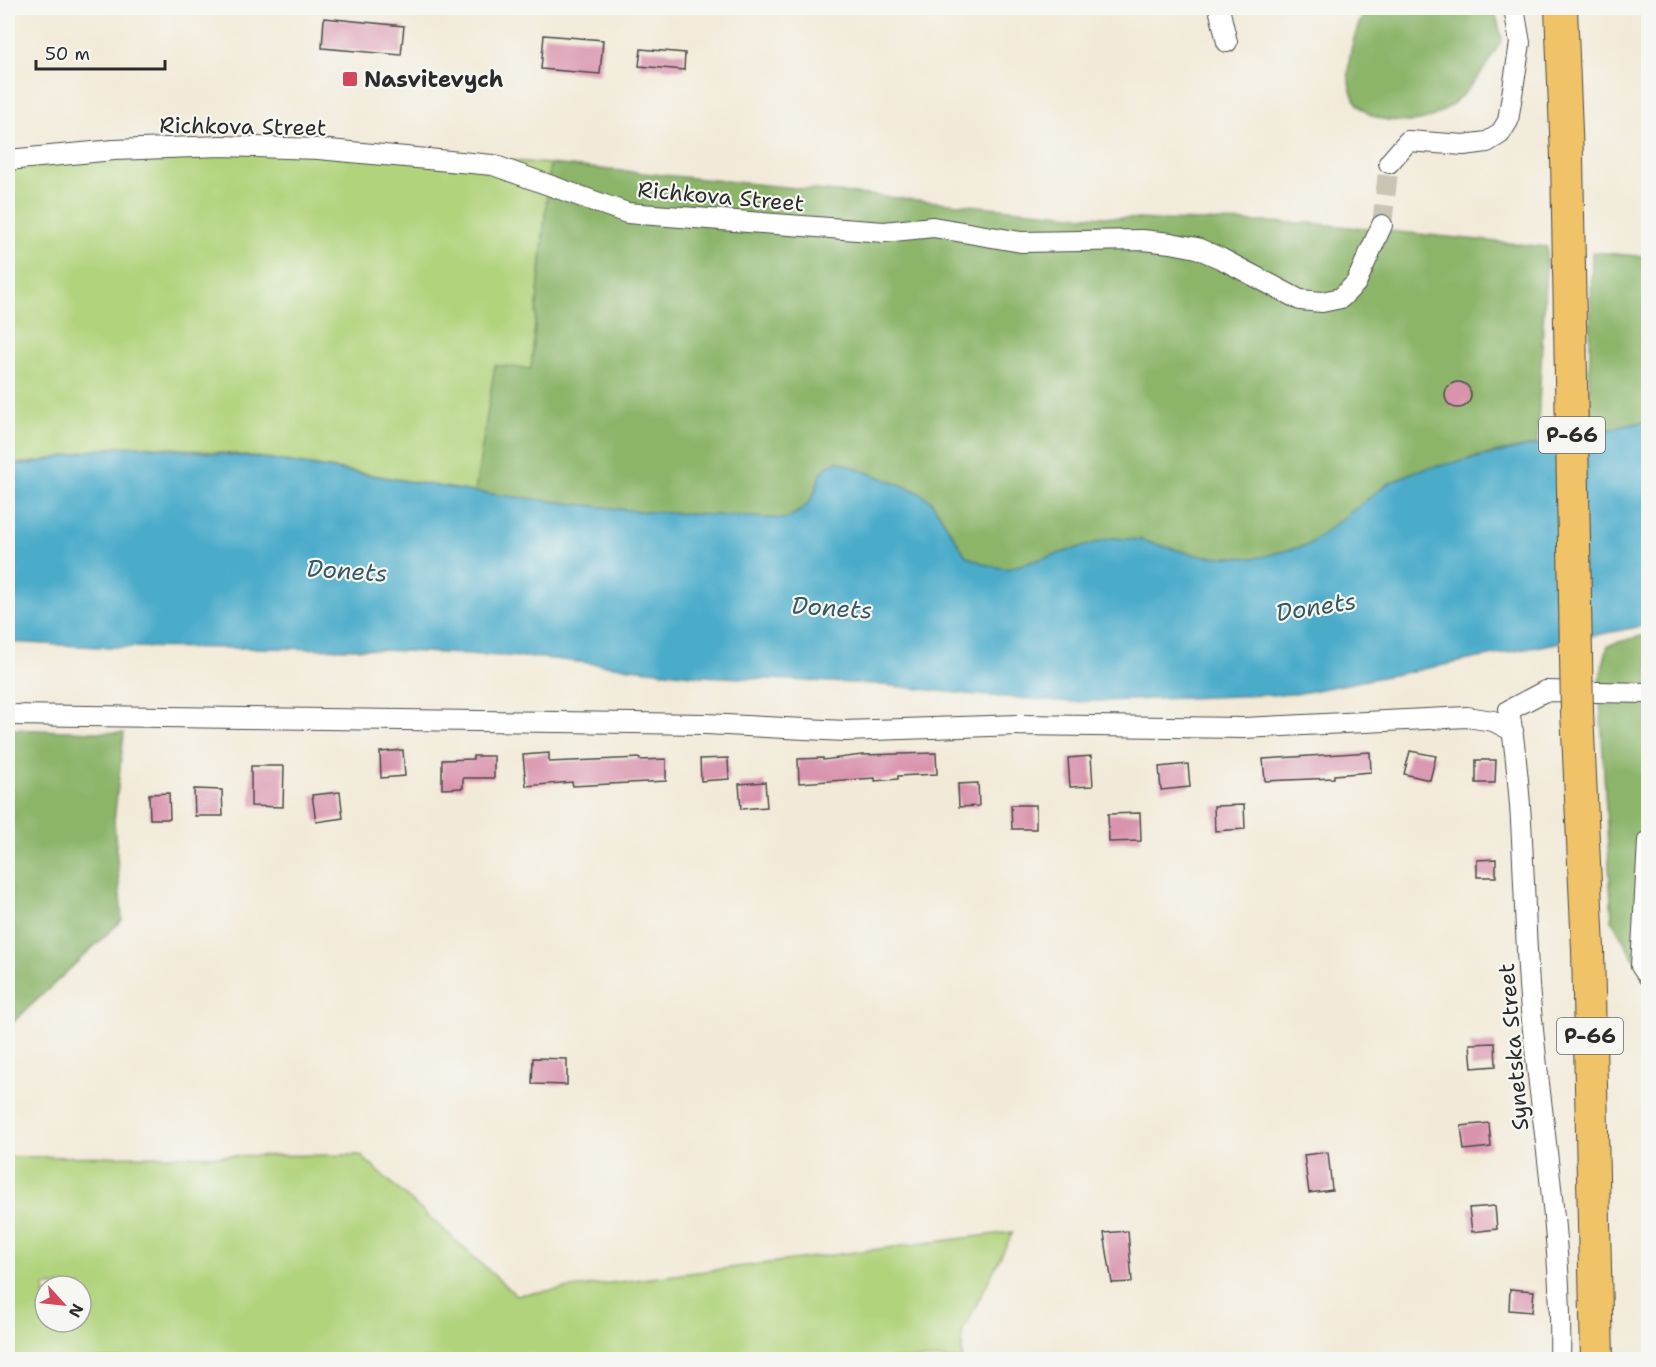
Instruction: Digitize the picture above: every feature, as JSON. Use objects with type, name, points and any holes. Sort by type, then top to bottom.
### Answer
[{"type":"main road","name":"Р-66","points":[[1561,8],[1567,157],[1577,712],[1588,949],[1597,1359]]},
{"type":"street","points":[[1219,8],[1227,42]]},
{"type":"street","points":[[1389,163],[1408,141],[1464,145],[1487,142],[1500,134],[1508,121],[1520,43],[1514,8]]},
{"type":"street","name":"Richkova Street","points":[[8,160],[114,150],[221,146],[318,149],[493,165],[627,213],[884,232],[933,227],[1021,242],[1142,240],[1171,243],[1197,248],[1222,259],[1300,300],[1322,302],[1341,298],[1356,283],[1382,225]]},
{"type":"street","name":"Synetska Street","points":[[1560,1359],[1561,1327],[1531,1008],[1513,731],[1509,710],[1545,691],[1648,693]]},
{"type":"street","points":[[8,715],[706,724],[845,731],[1018,725],[1244,728],[1467,717],[1492,721],[1513,731]]},
{"type":"street","points":[[1648,841],[1641,966],[1648,976]]},
{"type":"green space","points":[[1366,8],[1494,8],[1502,39],[1472,85],[1441,112],[1419,121],[1388,120],[1370,114],[1358,104],[1351,90],[1350,57],[1359,23]]},
{"type":"green space","points":[[383,150],[550,164],[531,369],[495,366],[475,492],[265,458],[139,446],[106,448],[41,461],[8,463],[8,153]]},
{"type":"green space","points":[[550,164],[1072,215],[1156,220],[1309,223],[1547,247],[1537,444],[1471,458],[1338,523],[1308,545],[1257,558],[1200,556],[1140,540],[1112,538],[1007,569],[986,565],[966,556],[931,501],[916,491],[837,461],[822,473],[807,505],[786,519],[636,511],[475,492],[495,365],[531,369]]},
{"type":"green space","points":[[1592,252],[1648,257],[1648,421],[1588,433]]},
{"type":"green space","points":[[1648,634],[1648,971],[1642,973],[1612,920],[1599,681],[1608,645]]},
{"type":"green space","points":[[8,729],[124,733],[114,821],[122,920],[8,1027]]},
{"type":"green space","points":[[360,1155],[516,1295],[1013,1232],[962,1333],[962,1359],[8,1359],[8,1157]]},
{"type":"water","name":"Donets","points":[[1648,421],[1648,625],[1296,694],[1072,702],[874,684],[700,676],[544,658],[362,649],[98,647],[8,642],[8,463],[29,464],[93,450],[137,446],[263,458],[475,492],[636,511],[786,519],[807,505],[822,473],[837,461],[916,491],[931,501],[966,556],[986,565],[1007,569],[1112,538],[1140,540],[1200,556],[1257,558],[1308,545],[1386,485],[1415,471]]},
{"type":"building","points":[[324,18],[404,26],[401,55],[322,48]]},
{"type":"building","points":[[544,35],[603,40],[600,74],[541,69]]},
{"type":"building","points":[[641,49],[685,53],[684,70],[639,66]]},
{"type":"building","points":[[1458,382],[1467,386],[1471,395],[1467,404],[1458,408],[1449,404],[1445,395],[1449,386]]},
{"type":"building","points":[[403,750],[405,776],[381,778],[380,752]]},
{"type":"building","points":[[1410,751],[1436,756],[1430,780],[1404,774]]},
{"type":"building","points":[[1370,752],[1371,772],[1334,775],[1334,778],[1265,781],[1263,759]]},
{"type":"building","points":[[549,753],[549,762],[666,759],[666,781],[573,786],[572,782],[526,786],[523,755]]},
{"type":"building","points":[[936,753],[937,774],[898,776],[898,779],[875,781],[875,778],[799,783],[798,759],[823,758],[823,760],[862,755]]},
{"type":"building","points":[[473,756],[494,756],[494,778],[463,778],[463,788],[442,789],[442,760],[473,759]]},
{"type":"building","points":[[1091,756],[1093,786],[1070,787],[1068,758]]},
{"type":"building","points":[[728,758],[729,779],[701,781],[700,759]]},
{"type":"building","points":[[1476,760],[1496,760],[1495,783],[1476,783]]},
{"type":"building","points":[[1188,764],[1190,787],[1161,790],[1159,767]]},
{"type":"building","points":[[251,766],[284,766],[283,807],[251,806]]},
{"type":"building","points":[[765,782],[767,807],[741,809],[739,784]]},
{"type":"building","points":[[978,783],[979,806],[959,807],[958,784]]},
{"type":"building","points":[[194,789],[222,790],[223,816],[195,816]]},
{"type":"building","points":[[340,792],[343,818],[316,822],[312,795]]},
{"type":"building","points":[[169,793],[170,819],[150,819],[149,794]]},
{"type":"building","points":[[1011,805],[1036,805],[1036,829],[1012,829]]},
{"type":"building","points":[[1244,805],[1245,829],[1215,831],[1214,806]]},
{"type":"building","points":[[1140,813],[1141,841],[1109,842],[1108,814]]},
{"type":"building","points":[[1496,859],[1496,877],[1477,877],[1477,860]]},
{"type":"building","points":[[1495,1043],[1496,1066],[1472,1068],[1470,1044]]},
{"type":"building","points":[[533,1058],[567,1059],[567,1085],[532,1084]]},
{"type":"building","points":[[1489,1123],[1491,1147],[1464,1150],[1461,1126]]},
{"type":"building","points":[[1328,1152],[1332,1190],[1309,1193],[1304,1155]]},
{"type":"building","points":[[1495,1206],[1497,1229],[1472,1232],[1469,1208]]},
{"type":"building","points":[[1128,1231],[1132,1282],[1112,1283],[1104,1233]]},
{"type":"building","points":[[1510,1289],[1534,1291],[1532,1312],[1509,1310]]},
{"type":"tunnel","points":[[1382,225],[1389,163]]},
{"type":"place","name":"Nasvitevych","points":[[350,79]]}]
